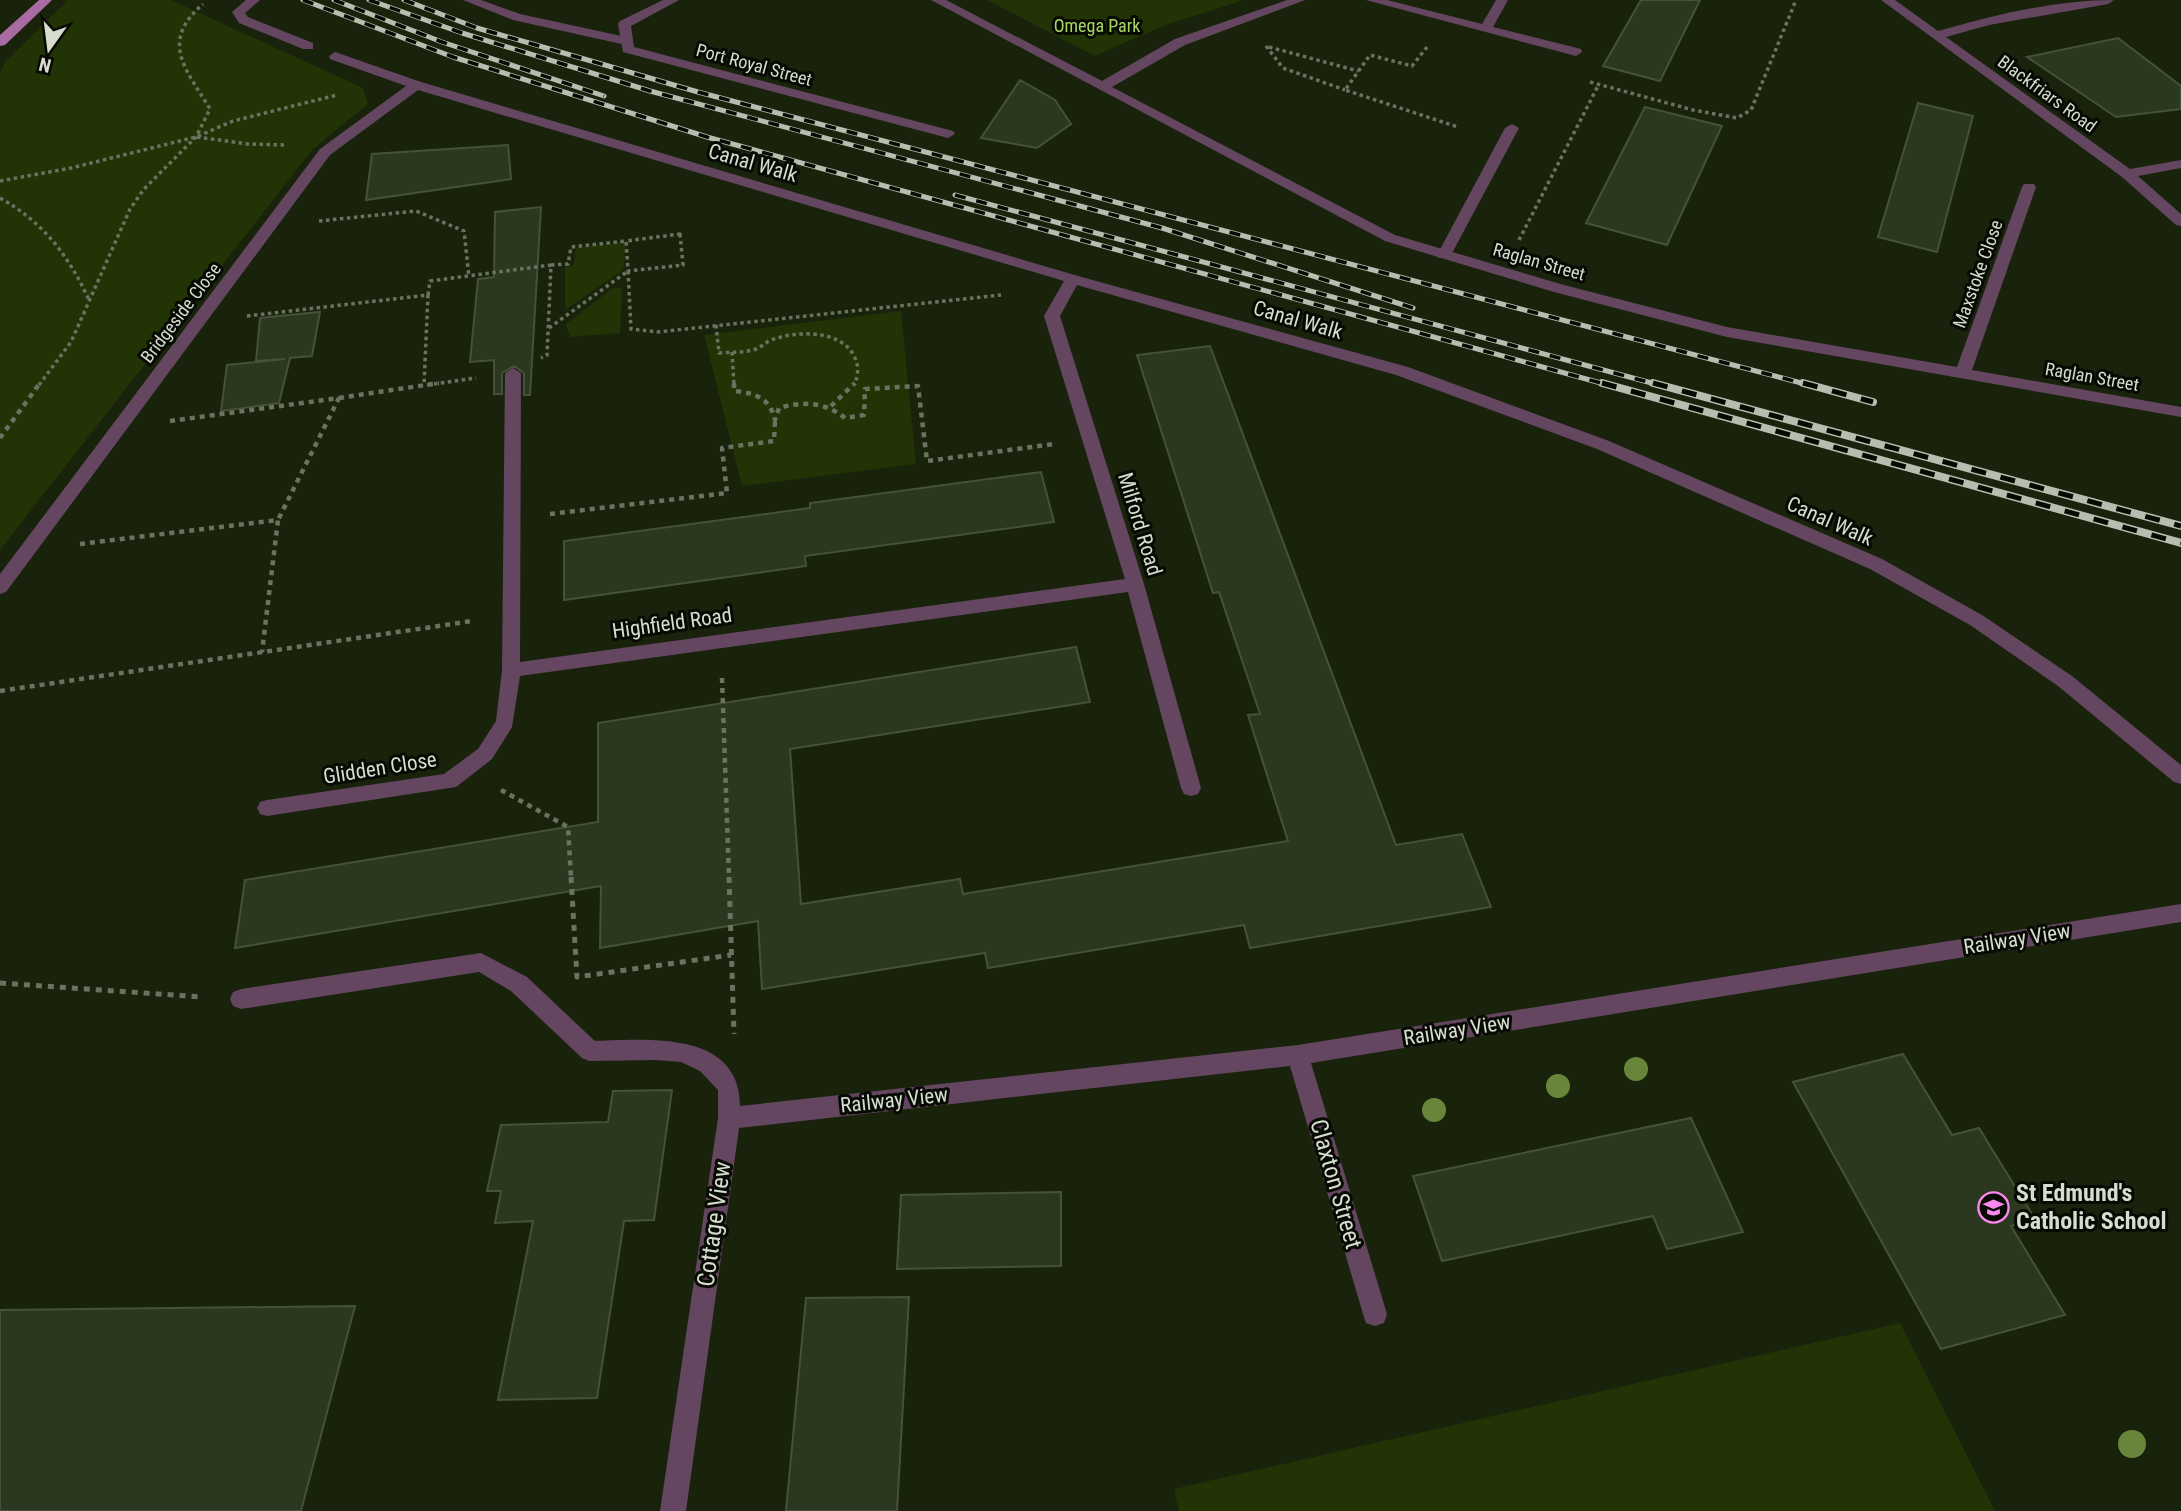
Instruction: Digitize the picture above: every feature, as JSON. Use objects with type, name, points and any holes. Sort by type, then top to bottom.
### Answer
[{"type":"main road","points":[[0,43],[46,0]]},
{"type":"street","points":[[254,0],[238,12],[243,20],[308,46]]},
{"type":"street","points":[[469,0],[517,17],[626,41],[624,23],[673,0]]},
{"type":"street","name":"Raglan Street","points":[[937,0],[1390,238],[1503,272],[1727,332],[2181,412]]},
{"type":"street","points":[[1102,87],[1180,42],[1299,0]]},
{"type":"street","points":[[1372,0],[1576,52]]},
{"type":"street","points":[[1485,29],[1502,0]]},
{"type":"street","name":"Blackfriars Road","points":[[1887,0],[2127,174],[2181,222]]},
{"type":"street","points":[[1938,35],[1988,21],[2108,0]]},
{"type":"street","name":"Port Royal Street","points":[[626,41],[628,49],[948,134]]},
{"type":"street","name":"Canal Walk","points":[[335,56],[416,85],[1073,279],[1402,371],[1603,445],[1876,564],[1976,620],[2065,681],[2181,776]]},
{"type":"street","name":"Bridgeside Close","points":[[0,587],[325,152],[416,85]]},
{"type":"street","points":[[1444,255],[1512,128]]},
{"type":"street","points":[[2127,174],[2181,164]]},
{"type":"street","name":"Maxstoke Close","points":[[1963,374],[2029,187]]},
{"type":"street","name":"Milford Road","points":[[1073,279],[1052,316],[1135,584],[1191,788]]},
{"type":"street","points":[[511,670],[513,373]]},
{"type":"street","name":"Highfield Road","points":[[511,670],[720,639],[1135,584]]},
{"type":"street","name":"Glidden Close","points":[[267,808],[449,781],[485,754],[505,722],[511,670]]},
{"type":"street","name":"Railway View","points":[[729,1118],[1298,1055],[2181,913]]},
{"type":"street","points":[[241,999],[481,962],[519,984],[590,1051],[659,1051],[692,1055],[713,1069]]},
{"type":"street","name":"Claxton Street","points":[[1298,1055],[1374,1314]]},
{"type":"street","name":"Cottage View","points":[[673,1511],[729,1118],[729,1087],[713,1069]]},
{"type":"path","points":[[0,438],[71,342],[130,209],[144,189],[196,137],[210,109],[177,48],[178,30],[193,11],[210,0]]},
{"type":"path","points":[[1212,31],[1359,71]]},
{"type":"path","points":[[1345,90],[1370,55],[1412,66],[1431,41]]},
{"type":"path","points":[[1269,47],[1283,68],[1458,127]]},
{"type":"path","points":[[0,181],[71,168],[196,137],[233,121],[398,79]]},
{"type":"path","points":[[1503,272],[1599,84]]},
{"type":"path","points":[[196,137],[248,144],[283,144],[325,152]]},
{"type":"path","points":[[0,198],[43,226],[76,273],[89,301]]},
{"type":"path","points":[[269,227],[416,211],[464,231],[469,276]]},
{"type":"path","points":[[424,385],[430,281],[568,264],[571,247],[680,234],[683,265],[627,271],[549,328]]},
{"type":"path","points":[[626,241],[631,329],[657,332],[1011,293]]},
{"type":"path","points":[[119,428],[513,373],[548,355],[551,265]]},
{"type":"path","points":[[198,322],[428,295]]},
{"type":"path","points":[[716,325],[719,353],[756,349],[766,341],[799,335],[818,335],[848,347],[859,367],[857,377],[848,394],[830,407]]},
{"type":"path","points":[[549,514],[727,494],[722,448],[774,441],[775,421],[773,407],[767,401],[758,395],[734,391],[732,352]]},
{"type":"path","points":[[775,421],[779,408],[789,404],[830,407],[845,418],[864,415],[865,389],[918,386],[927,461],[1091,440]]},
{"type":"path","points":[[262,652],[278,520],[339,398]]},
{"type":"path","points":[[27,551],[278,520]]},
{"type":"path","points":[[0,691],[511,615]]},
{"type":"path","points":[[713,1069],[734,1050],[720,639]]},
{"type":"path","points":[[497,788],[568,827],[577,977],[731,955]]},
{"type":"path","points":[[0,983],[241,999]]},
{"type":"green space","points":[[68,0],[171,0],[363,88],[368,104],[313,149],[0,550],[0,74],[5,62]]},
{"type":"green space","name":"Omega Park","points":[[987,0],[1244,0],[1165,25],[1095,56]]},
{"type":"green space","points":[[626,241],[623,270],[565,310],[565,267],[574,265],[576,248]]},
{"type":"green space","points":[[613,288],[622,288],[620,333],[570,337],[566,324]]},
{"type":"green space","points":[[901,311],[916,464],[742,486],[704,335]]},
{"type":"green space","points":[[1900,1323],[1995,1511],[1179,1511],[1174,1489]]},
{"type":"building","points":[[1641,0],[1700,0],[1660,81],[1603,66]]},
{"type":"building","points":[[2118,38],[2181,86],[2181,109],[2116,117],[2027,57]]},
{"type":"building","points":[[1020,80],[1055,100],[1071,124],[1037,148],[981,138]]},
{"type":"building","points":[[1918,103],[1973,116],[1937,252],[1878,237]]},
{"type":"building","points":[[1645,107],[1722,126],[1667,245],[1586,223]]},
{"type":"building","points":[[508,145],[511,179],[366,200],[372,154]]},
{"type":"building","points":[[541,207],[530,395],[524,395],[524,373],[514,366],[502,373],[502,394],[494,394],[494,360],[470,362],[478,279],[494,277],[495,212]]},
{"type":"building","points":[[320,312],[312,356],[290,358],[279,403],[221,411],[227,365],[285,359],[256,361],[260,318]]},
{"type":"building","points":[[1210,346],[1396,845],[1462,834],[1491,907],[1250,948],[1244,925],[988,968],[985,953],[762,989],[758,921],[600,948],[601,886],[235,948],[245,880],[598,822],[598,723],[1076,647],[1090,702],[790,749],[801,904],[960,879],[963,894],[1288,841],[1248,715],[1260,714],[1219,592],[1213,593],[1137,355]]},
{"type":"building","points":[[1041,472],[1054,522],[805,556],[806,566],[564,600],[564,541],[810,508],[810,503]]},
{"type":"building","points":[[1903,1054],[1952,1135],[1979,1128],[2035,1219],[2011,1226],[2065,1315],[1941,1349],[1793,1082]]},
{"type":"building","points":[[672,1090],[654,1220],[624,1221],[597,1398],[498,1400],[533,1221],[495,1223],[501,1191],[487,1191],[501,1125],[608,1122],[613,1091]]},
{"type":"building","points":[[1691,1118],[1743,1232],[1667,1249],[1653,1216],[1442,1261],[1413,1176]]},
{"type":"building","points":[[1061,1192],[1061,1266],[897,1269],[901,1195]]},
{"type":"building","points":[[909,1297],[897,1511],[786,1511],[806,1298]]},
{"type":"building","points":[[355,1306],[301,1511],[0,1511],[0,1310]]},
{"type":"railway","points":[[303,0],[453,57],[707,137],[1608,385]]},
{"type":"railway","points":[[334,0],[442,42],[604,96]]},
{"type":"railway","points":[[369,0],[462,33],[650,91],[1162,228],[1413,308]]},
{"type":"railway","points":[[404,0],[477,28],[698,92],[1809,385]]},
{"type":"railway","points":[[955,195],[1659,385]]},
{"type":"railway","points":[[1602,383],[2181,543]]},
{"type":"railway","points":[[1653,383],[2181,526]]},
{"type":"railway","points":[[1803,383],[1873,402]]},
{"type":"place","name":"St Edmund's Catholic School","points":[[1993,1207]]}]
